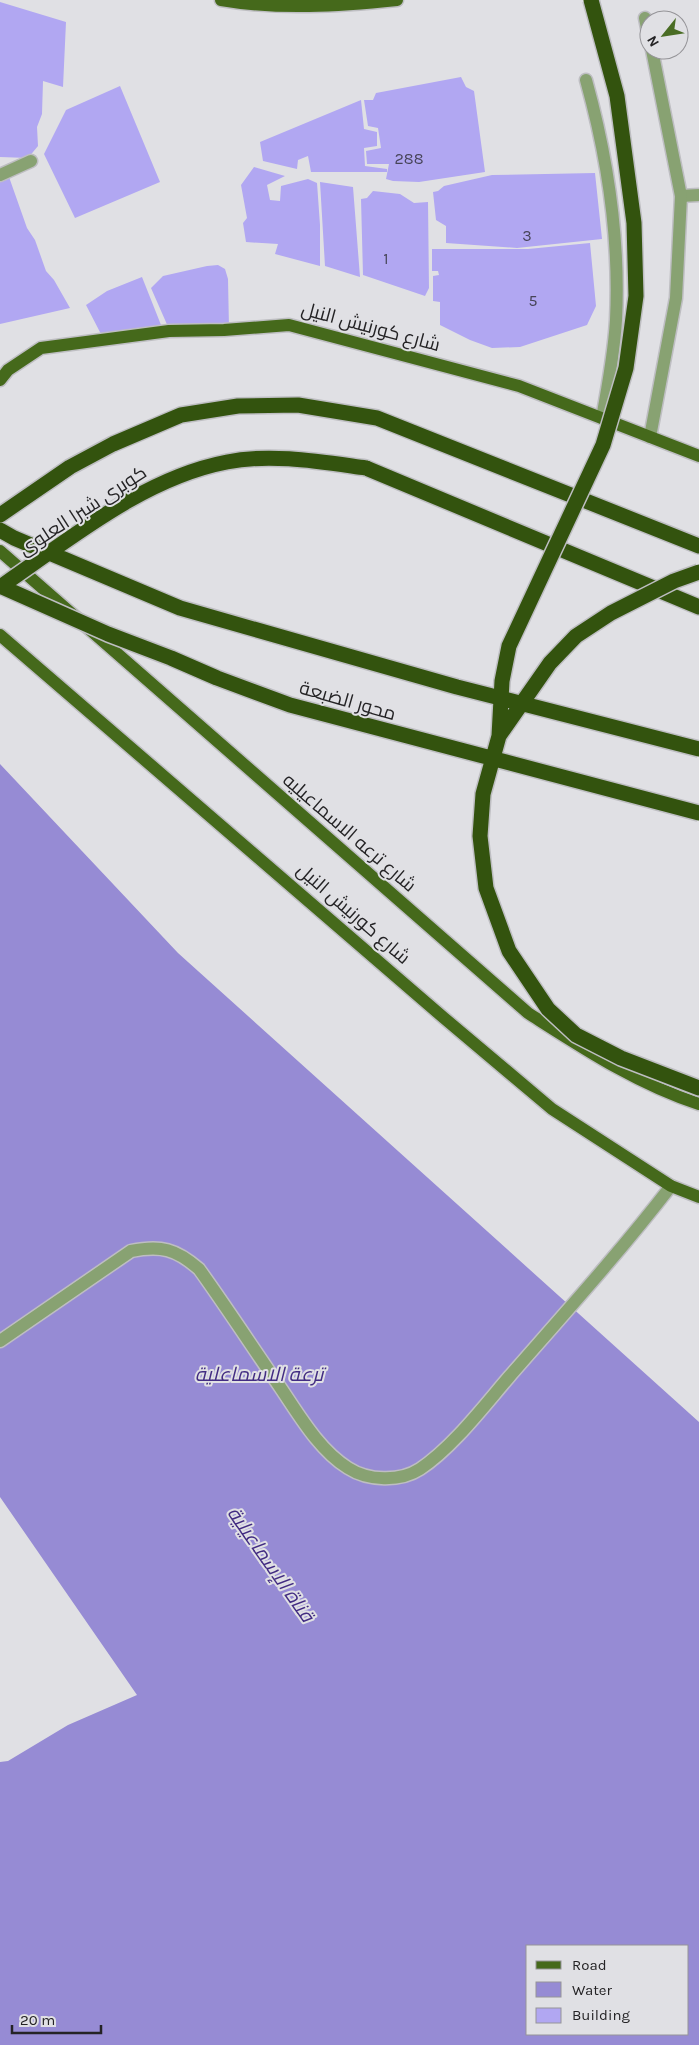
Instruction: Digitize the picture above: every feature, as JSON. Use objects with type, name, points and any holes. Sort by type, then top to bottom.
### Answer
[{"type":"highway","points":[[591,0],[617,96],[634,223],[635,305],[626,368],[602,444],[509,646],[502,681],[499,736],[482,794],[480,836],[486,888],[509,951],[548,1009],[576,1035],[621,1058],[699,1088]]},
{"type":"highway","name":"كوبرى شبرا العلوى","points":[[0,515],[70,467],[113,444],[181,415],[238,406],[298,405],[377,418],[699,546]]},
{"type":"highway","name":"كوبرى شبرا العلوى","points":[[0,587],[131,498],[165,480],[227,461],[286,458],[366,468],[699,607]]},
{"type":"highway","points":[[0,530],[23,542],[180,608],[457,687],[699,749]]},
{"type":"highway","points":[[499,736],[550,663],[576,636],[611,612],[674,581],[699,572]]},
{"type":"highway","name":"محور الضبعة","points":[[0,587],[108,634],[290,705],[699,813]]},
{"type":"main road","points":[[221,0],[252,5],[346,6],[397,0]]},
{"type":"main road","name":"شارع كورنيش النيل","points":[[2,374],[41,348],[169,331],[224,330],[289,325],[519,386],[699,456]]},
{"type":"main road","name":"شارع ترعه الاسماعيليه","points":[[0,551],[528,1012],[595,1056],[667,1093],[699,1104]]},
{"type":"main road","name":"شارع كورنيش النيل","points":[[0,635],[552,1109],[671,1186],[699,1197]]},
{"type":"street","points":[[650,437],[676,298],[681,196],[654,60]]},
{"type":"street","points":[[586,80],[600,127],[609,176],[617,273],[616,322],[602,418]]},
{"type":"street","points":[[0,175],[31,161]]},
{"type":"street","points":[[681,196],[699,195]]},
{"type":"street","points":[[0,1341],[131,1251],[150,1247],[168,1249],[185,1256],[199,1269],[306,1426],[329,1452],[348,1469],[371,1478],[395,1478],[419,1470],[438,1455],[467,1425],[584,1292],[671,1186]]},
{"type":"water","points":[[0,764],[178,953],[699,1422],[699,2045],[0,2045],[0,1762],[8,1761],[68,1725],[137,1695],[0,1497]]},
{"type":"building","points":[[0,2],[66,22],[63,87],[43,81],[42,114],[37,127],[38,146],[28,158],[0,157]]},
{"type":"building","points":[[461,77],[466,87],[474,91],[485,172],[419,182],[393,181],[386,179],[389,164],[367,164],[366,151],[381,148],[378,128],[368,126],[364,100],[373,100],[376,93]]},
{"type":"building","points":[[120,86],[160,182],[75,218],[44,154],[66,110]]},
{"type":"building","points":[[361,100],[364,129],[377,132],[377,146],[364,148],[365,166],[387,169],[387,172],[311,172],[308,156],[298,160],[297,169],[263,161],[260,142]]},
{"type":"building","points":[[254,167],[285,176],[267,185],[270,200],[280,201],[281,186],[308,179],[317,183],[320,266],[275,254],[278,244],[246,242],[243,223],[247,218],[241,185]]},
{"type":"building","points":[[595,173],[602,239],[517,248],[446,243],[446,226],[436,220],[433,192],[438,191],[444,186],[492,175]]},
{"type":"building","points":[[9,177],[27,228],[35,240],[46,271],[54,280],[70,308],[0,324],[0,182]]},
{"type":"building","points":[[320,182],[353,187],[360,277],[325,266]]},
{"type":"building","points":[[373,191],[400,194],[414,203],[428,202],[429,288],[425,296],[363,275],[361,199],[367,198]]},
{"type":"building","points":[[590,243],[596,306],[587,325],[520,347],[492,348],[470,340],[440,325],[440,302],[433,301],[433,276],[439,275],[438,271],[432,271],[432,249],[528,249]]},
{"type":"building","points":[[218,265],[225,269],[228,279],[229,328],[169,329],[151,288],[163,276]]},
{"type":"building","points":[[142,277],[163,330],[103,338],[86,305],[107,291]]},
{"type":"water label","name":"ترعة الاسماعلية","points":[[259,1374]]},
{"type":"water label","name":"قناة الإسماعيلية","points":[[271,1564]]}]
